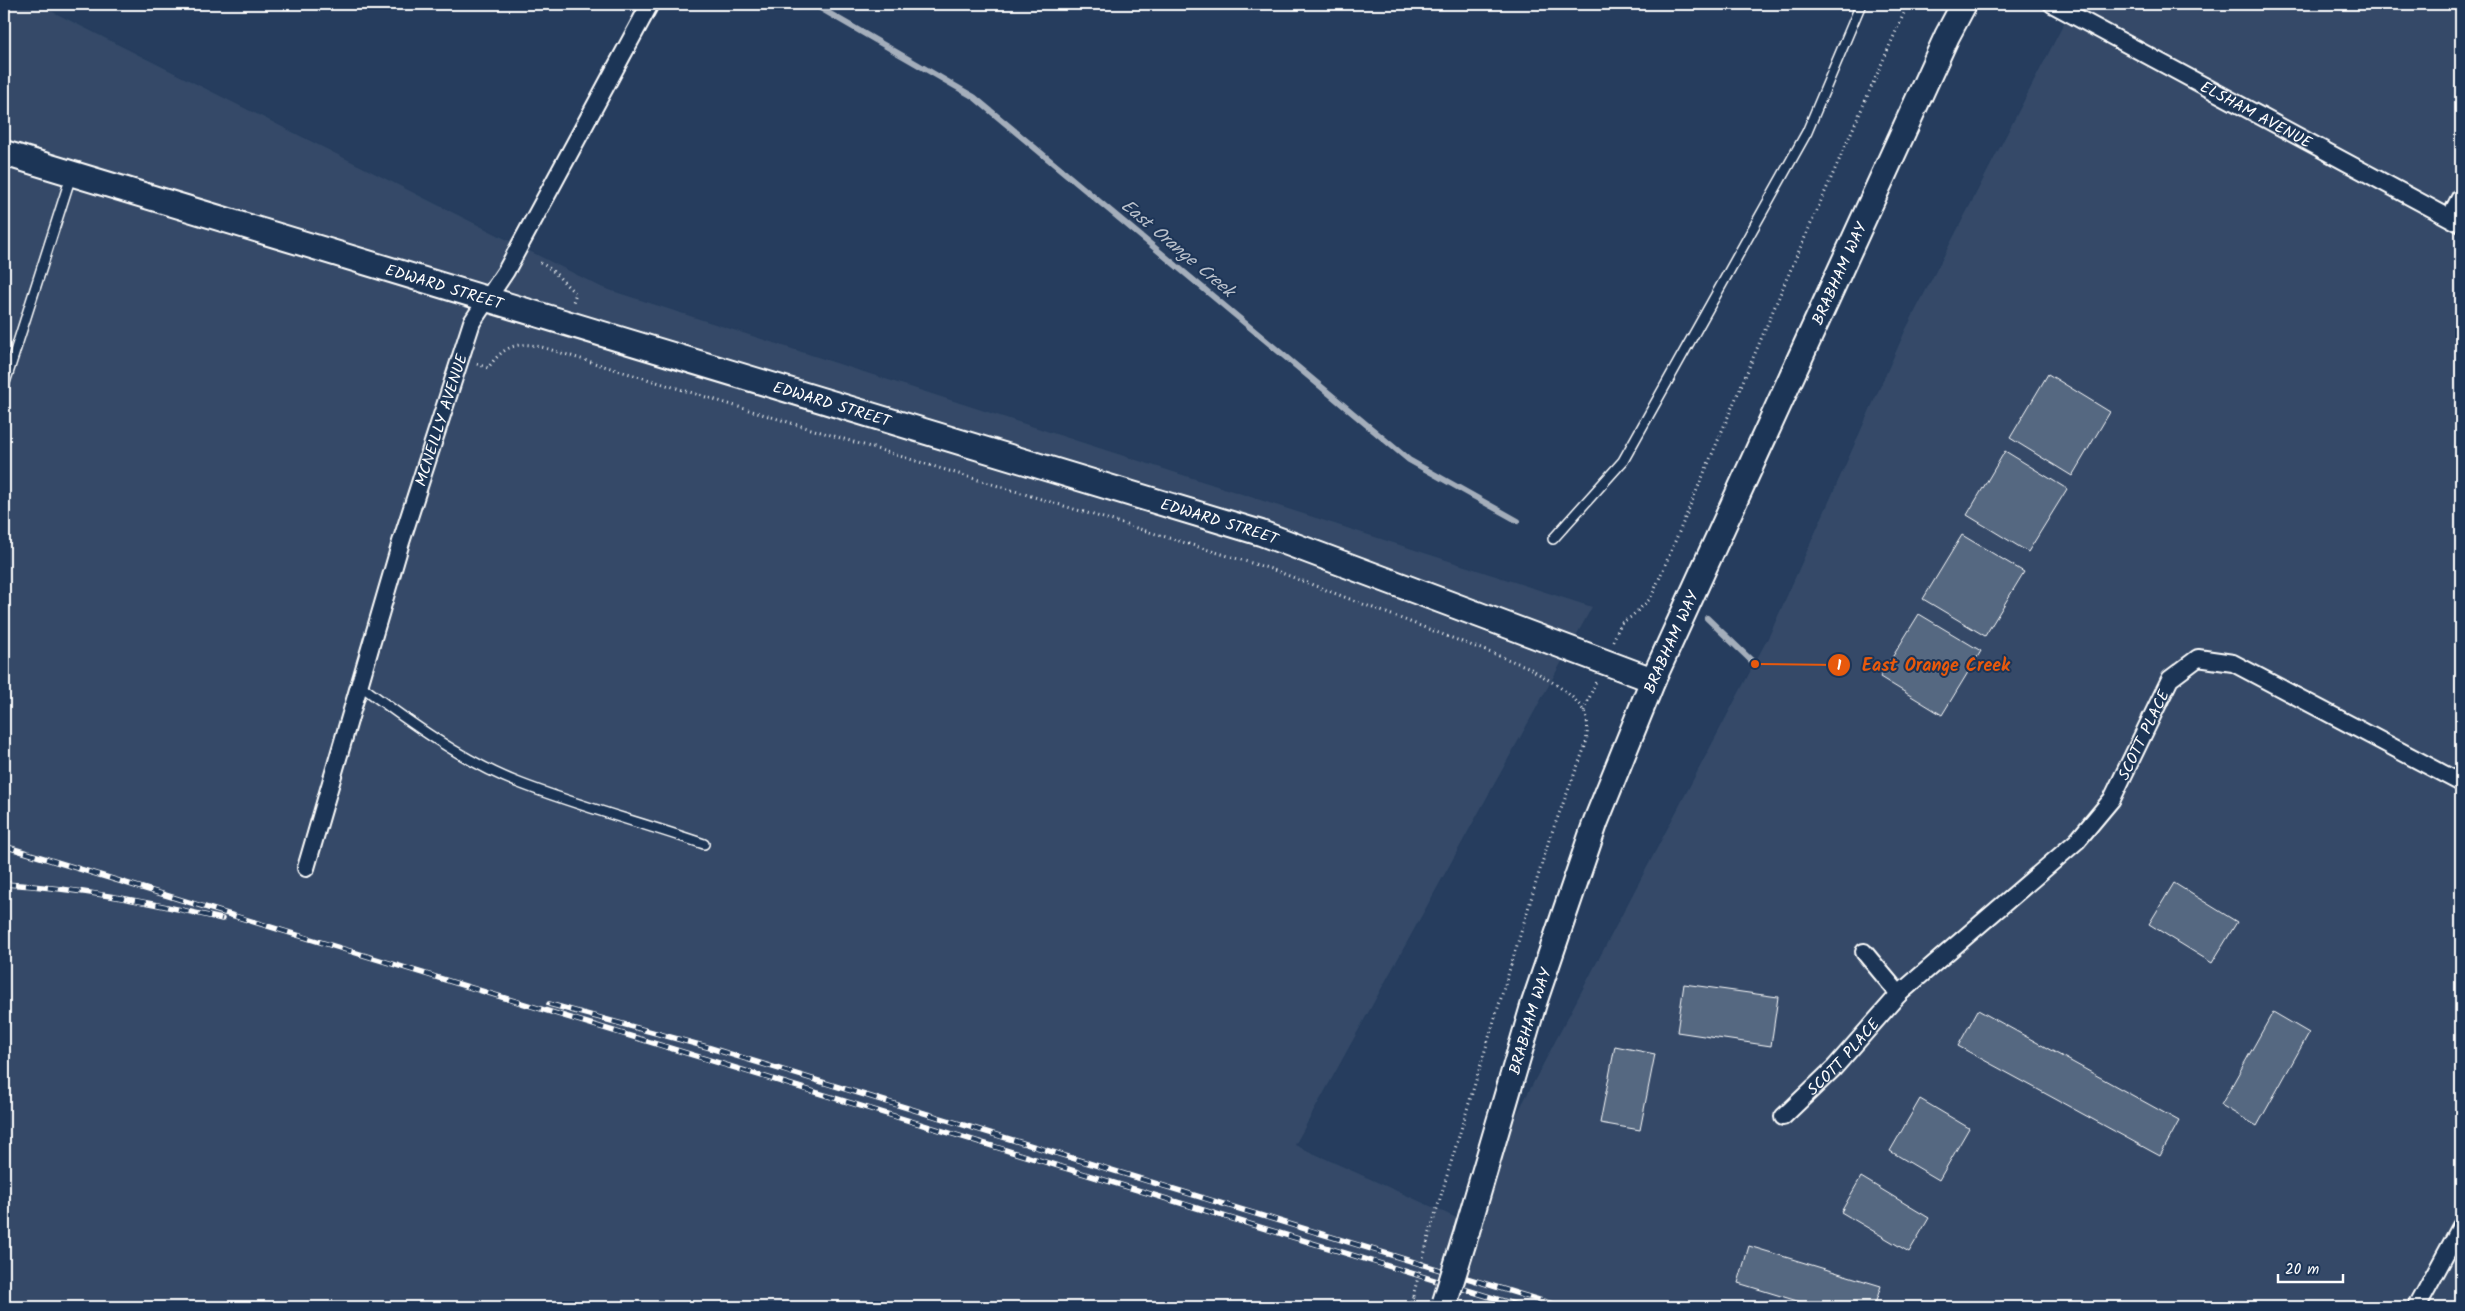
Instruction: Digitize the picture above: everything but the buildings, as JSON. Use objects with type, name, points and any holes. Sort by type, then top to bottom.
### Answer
[{"type":"street","name":"MCNEILLY AVENUE","points":[[306,868],[400,542],[472,322],[506,271],[650,4]]},
{"type":"street","name":"BRABHAM WAY","points":[[1444,1305],[1468,1231],[1534,1003],[1596,822],[1653,680],[1947,36],[1964,4]]},
{"type":"street","name":"ELSHAM AVENUE","points":[[2052,4],[2455,220]]},
{"type":"street","name":"EDWARD STREET","points":[[4,152],[487,300],[1262,533],[1653,680]]},
{"type":"street","points":[[2455,220],[2461,196]]},
{"type":"street","name":"SCOTT PLACE","points":[[1783,1117],[1834,1068],[1899,994],[2077,841],[2112,799],[2170,679],[2198,658],[2233,663],[2461,783]]},
{"type":"street","points":[[1864,952],[1899,994]]},
{"type":"street","points":[[2417,1307],[2461,1226]]},
{"type":"lane","points":[[1553,539],[1623,461],[1807,132],[1861,4]]},
{"type":"lane","points":[[4,386],[72,173]]},
{"type":"lane","points":[[360,685],[402,717],[488,768],[518,782],[704,844]]},
{"type":"path","points":[[1584,711],[1621,623],[1631,617],[1651,598],[1787,278],[1908,4]]},
{"type":"path","points":[[461,358],[488,368],[498,355],[517,344],[535,345],[1271,569],[1528,667],[1563,690],[1584,711],[1588,729],[1586,744],[1549,840],[1432,1225],[1410,1307]]},
{"type":"shaded area","points":[[4,4],[37,4],[603,288],[1592,607],[1295,1145],[1461,1220],[1770,634],[1906,329],[2074,4],[2461,4],[2461,1307],[4,1307]]},
{"type":"waterway","name":"East Orange Creek","points":[[813,4],[974,97],[1409,460],[1518,521]]},
{"type":"waterway","name":"East Orange Creek","points":[[1707,618],[1755,664]]},
{"type":"railway","points":[[4,846],[1523,1307]]},
{"type":"railway","points":[[4,884],[59,889],[113,897],[222,919]]},
{"type":"railway","points":[[549,1004],[707,1047],[1562,1307]]},
{"type":"place","name":"East Orange Creek","points":[[1755,664]]}]
